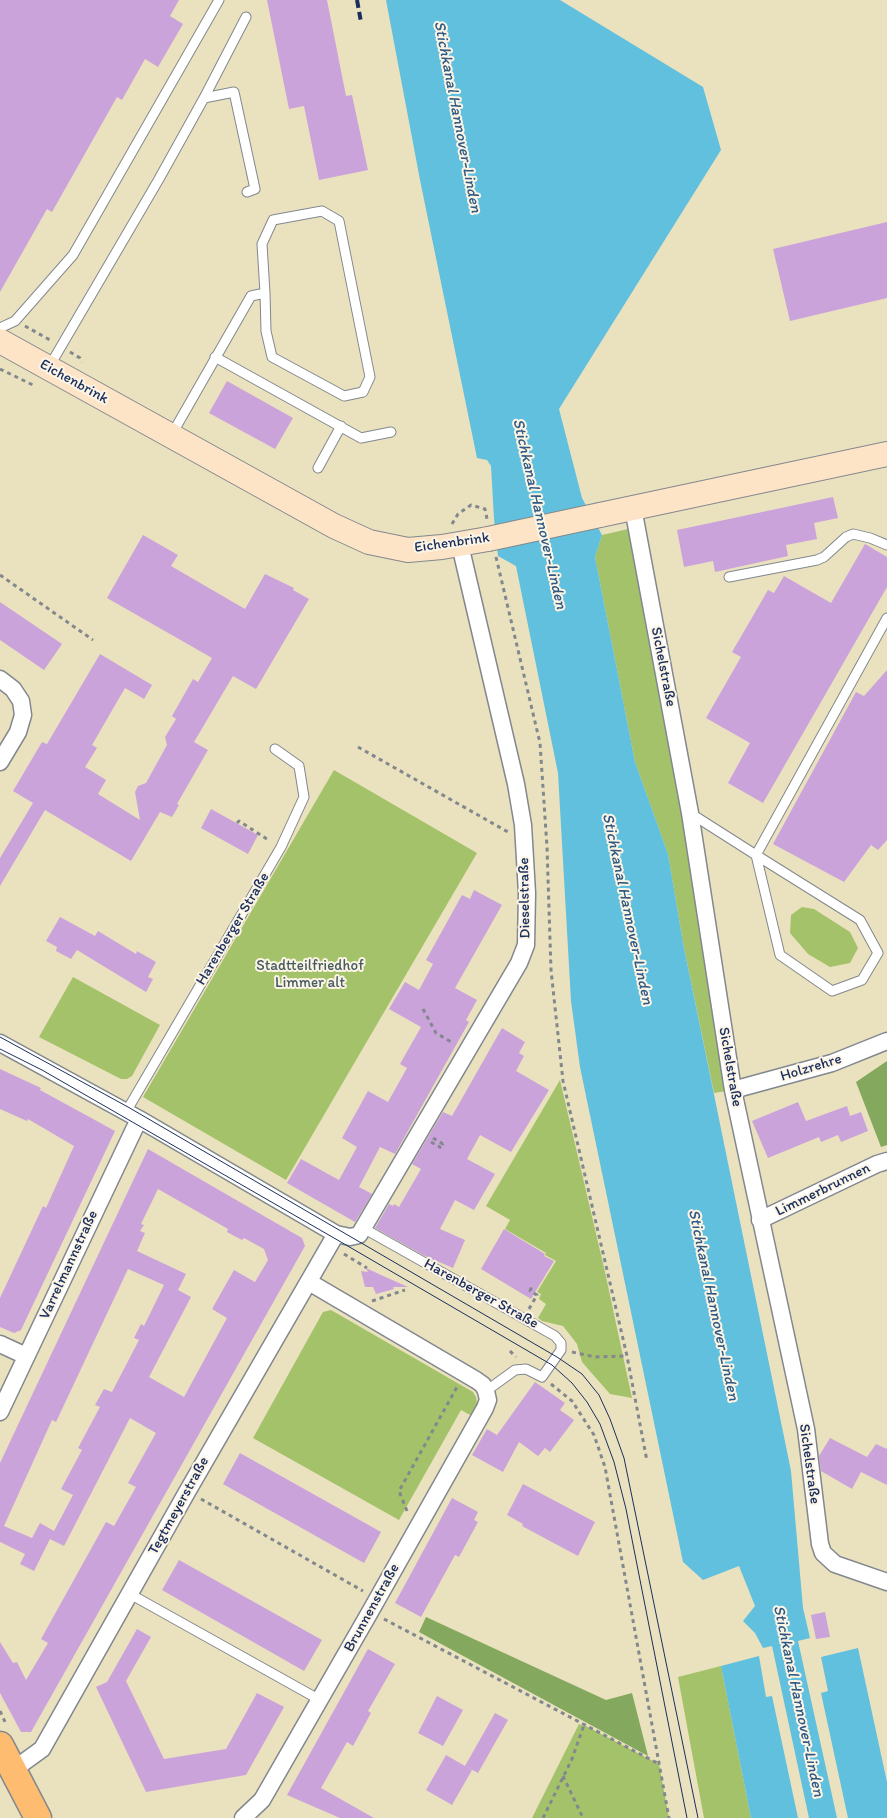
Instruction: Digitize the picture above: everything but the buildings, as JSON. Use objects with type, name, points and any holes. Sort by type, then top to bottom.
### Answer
[{"type":"main road","name":"Eichenbrink","points":[[0,341],[334,526],[369,542],[408,550],[451,546],[887,454]]},
{"type":"main road","points":[[0,1745],[38,1818]]},
{"type":"street","name":"Sichelstraße","points":[[633,508],[690,813],[733,1090],[806,1429],[820,1544],[823,1553],[835,1564],[887,1582]]},
{"type":"street","name":"Dieselstraße","points":[[350,1233],[467,1050],[519,963],[526,945],[528,928],[524,841],[516,784],[451,546]]},
{"type":"street","points":[[0,679],[13,689],[21,701],[23,715],[18,732],[0,762]]},
{"type":"street","name":"Holzrehre","points":[[733,1090],[832,1063],[887,1040]]},
{"type":"street","name":"Harenberger Straße","points":[[0,1043],[350,1233]]},
{"type":"street","name":"Varrelmannstraße","points":[[0,1412],[132,1115]]},
{"type":"street","name":"Limmerbrunnen","points":[[760,1220],[887,1161]]},
{"type":"street","name":"Tegtmeyerstraße","points":[[13,1770],[42,1749],[187,1492],[309,1282],[350,1233]]},
{"type":"street","points":[[309,1282],[465,1373],[482,1385],[486,1391]]},
{"type":"street","points":[[0,1344],[26,1356]]},
{"type":"street","name":"Brunnenstraße","points":[[243,1818],[262,1800],[320,1700],[485,1408],[488,1400],[486,1391]]},
{"type":"lane","points":[[0,328],[15,321],[73,255],[219,0]]},
{"type":"lane","points":[[49,368],[204,98],[246,17]]},
{"type":"lane","points":[[204,98],[234,92],[255,189],[247,192]]},
{"type":"lane","points":[[322,210],[339,221],[370,377],[363,392],[344,396],[272,357],[266,331],[265,293],[262,244],[273,220],[322,210]]},
{"type":"lane","points":[[172,435],[251,296],[265,293]]},
{"type":"lane","points":[[215,357],[362,438],[391,432]]},
{"type":"lane","points":[[318,468],[341,426]]},
{"type":"lane","points":[[730,577],[817,560],[824,557],[846,537],[853,534],[870,538],[887,546]]},
{"type":"lane","points":[[690,813],[756,855],[860,920],[878,953],[862,980],[832,991],[780,955],[756,855],[887,618]]},
{"type":"lane","name":"Harenberger Straße","points":[[132,1115],[281,848],[304,797],[299,766],[275,749]]},
{"type":"lane","name":"Harenberger Straße","points":[[350,1233],[555,1336],[561,1343],[561,1350]]},
{"type":"lane","points":[[486,1391],[515,1370],[526,1369],[542,1377],[561,1350]]},
{"type":"lane","points":[[130,1594],[320,1700]]},
{"type":"path","points":[[451,546],[449,529],[458,514],[471,505],[485,509],[490,538],[540,743],[547,847],[551,970],[563,1080],[626,1356],[647,1461]]},
{"type":"path","points":[[0,575],[93,640]]},
{"type":"path","points":[[358,747],[524,841]]},
{"type":"path","points":[[237,823],[239,821],[281,848]]},
{"type":"path","points":[[423,1009],[436,1033],[444,1035],[467,1050]]},
{"type":"path","points":[[362,1265],[367,1268]]},
{"type":"path","points":[[524,1319],[537,1295],[530,1291],[532,1286]]},
{"type":"path","points":[[353,1308],[405,1290]]},
{"type":"path","points":[[561,1350],[595,1357],[626,1356]]},
{"type":"path","points":[[415,1530],[399,1491],[465,1373]]},
{"type":"path","points":[[542,1377],[572,1401],[594,1434],[605,1467],[669,1818]]},
{"type":"path","points":[[187,1492],[374,1605],[584,1725],[659,1764]]},
{"type":"path","points":[[543,1818],[572,1759],[584,1725]]},
{"type":"path","points":[[563,1776],[582,1818]]},
{"type":"green space","points":[[637,527],[733,1090],[714,1093],[683,943],[668,854],[635,762],[595,557],[602,535]]},
{"type":"green space","name":"Stadtteilfriedhof Limmer alt","points":[[334,770],[477,853],[286,1180],[143,1097]]},
{"type":"green space","points":[[802,907],[814,909],[850,932],[858,948],[850,963],[830,967],[808,954],[790,933],[791,915]]},
{"type":"green space","points":[[73,977],[160,1025],[132,1076],[127,1079],[121,1079],[39,1037]]},
{"type":"green space","points":[[887,1061],[887,1145],[881,1147],[856,1082]]},
{"type":"green space","points":[[560,1080],[632,1398],[610,1394],[582,1362],[577,1344],[563,1326],[542,1321],[538,1318],[546,1304],[539,1299],[541,1294],[537,1292],[556,1261],[505,1229],[510,1220],[486,1206]]},
{"type":"green space","points":[[331,1310],[473,1392],[476,1397],[477,1403],[472,1416],[461,1410],[399,1520],[253,1438],[323,1312]]},
{"type":"green space","points":[[426,1617],[606,1700],[632,1693],[648,1756],[419,1632]]},
{"type":"green space","points":[[721,1666],[751,1818],[704,1818],[678,1677]]},
{"type":"green space","points":[[579,1724],[659,1764],[669,1818],[532,1818]]},
{"type":"water","name":"Stichkanal Hannover-Linden","points":[[386,0],[560,0],[703,87],[721,150],[559,409],[582,498],[602,535],[595,557],[635,762],[668,854],[683,943],[791,1471],[803,1608],[810,1638],[798,1641],[837,1818],[809,1818],[772,1646],[763,1648],[755,1633],[743,1621],[755,1606],[739,1566],[703,1580],[683,1562],[580,1067],[571,1001],[558,773],[516,566],[498,556],[491,466],[487,460],[477,458],[420,180]]},
{"type":"water","points":[[858,1648],[887,1782],[887,1818],[848,1818],[821,1693],[828,1691],[821,1657]]},
{"type":"water","points":[[759,1656],[766,1697],[772,1696],[798,1818],[751,1818],[721,1666]]},
{"type":"tram line","points":[[0,1037],[128,1107],[557,1357],[582,1374],[599,1395],[624,1458],[698,1818]]},
{"type":"tram line","points":[[0,1049],[42,1070],[552,1365],[572,1383],[587,1402],[600,1424],[614,1462],[626,1509],[687,1818]]},
{"type":"railway","points":[[357,0],[361,22]]}]
